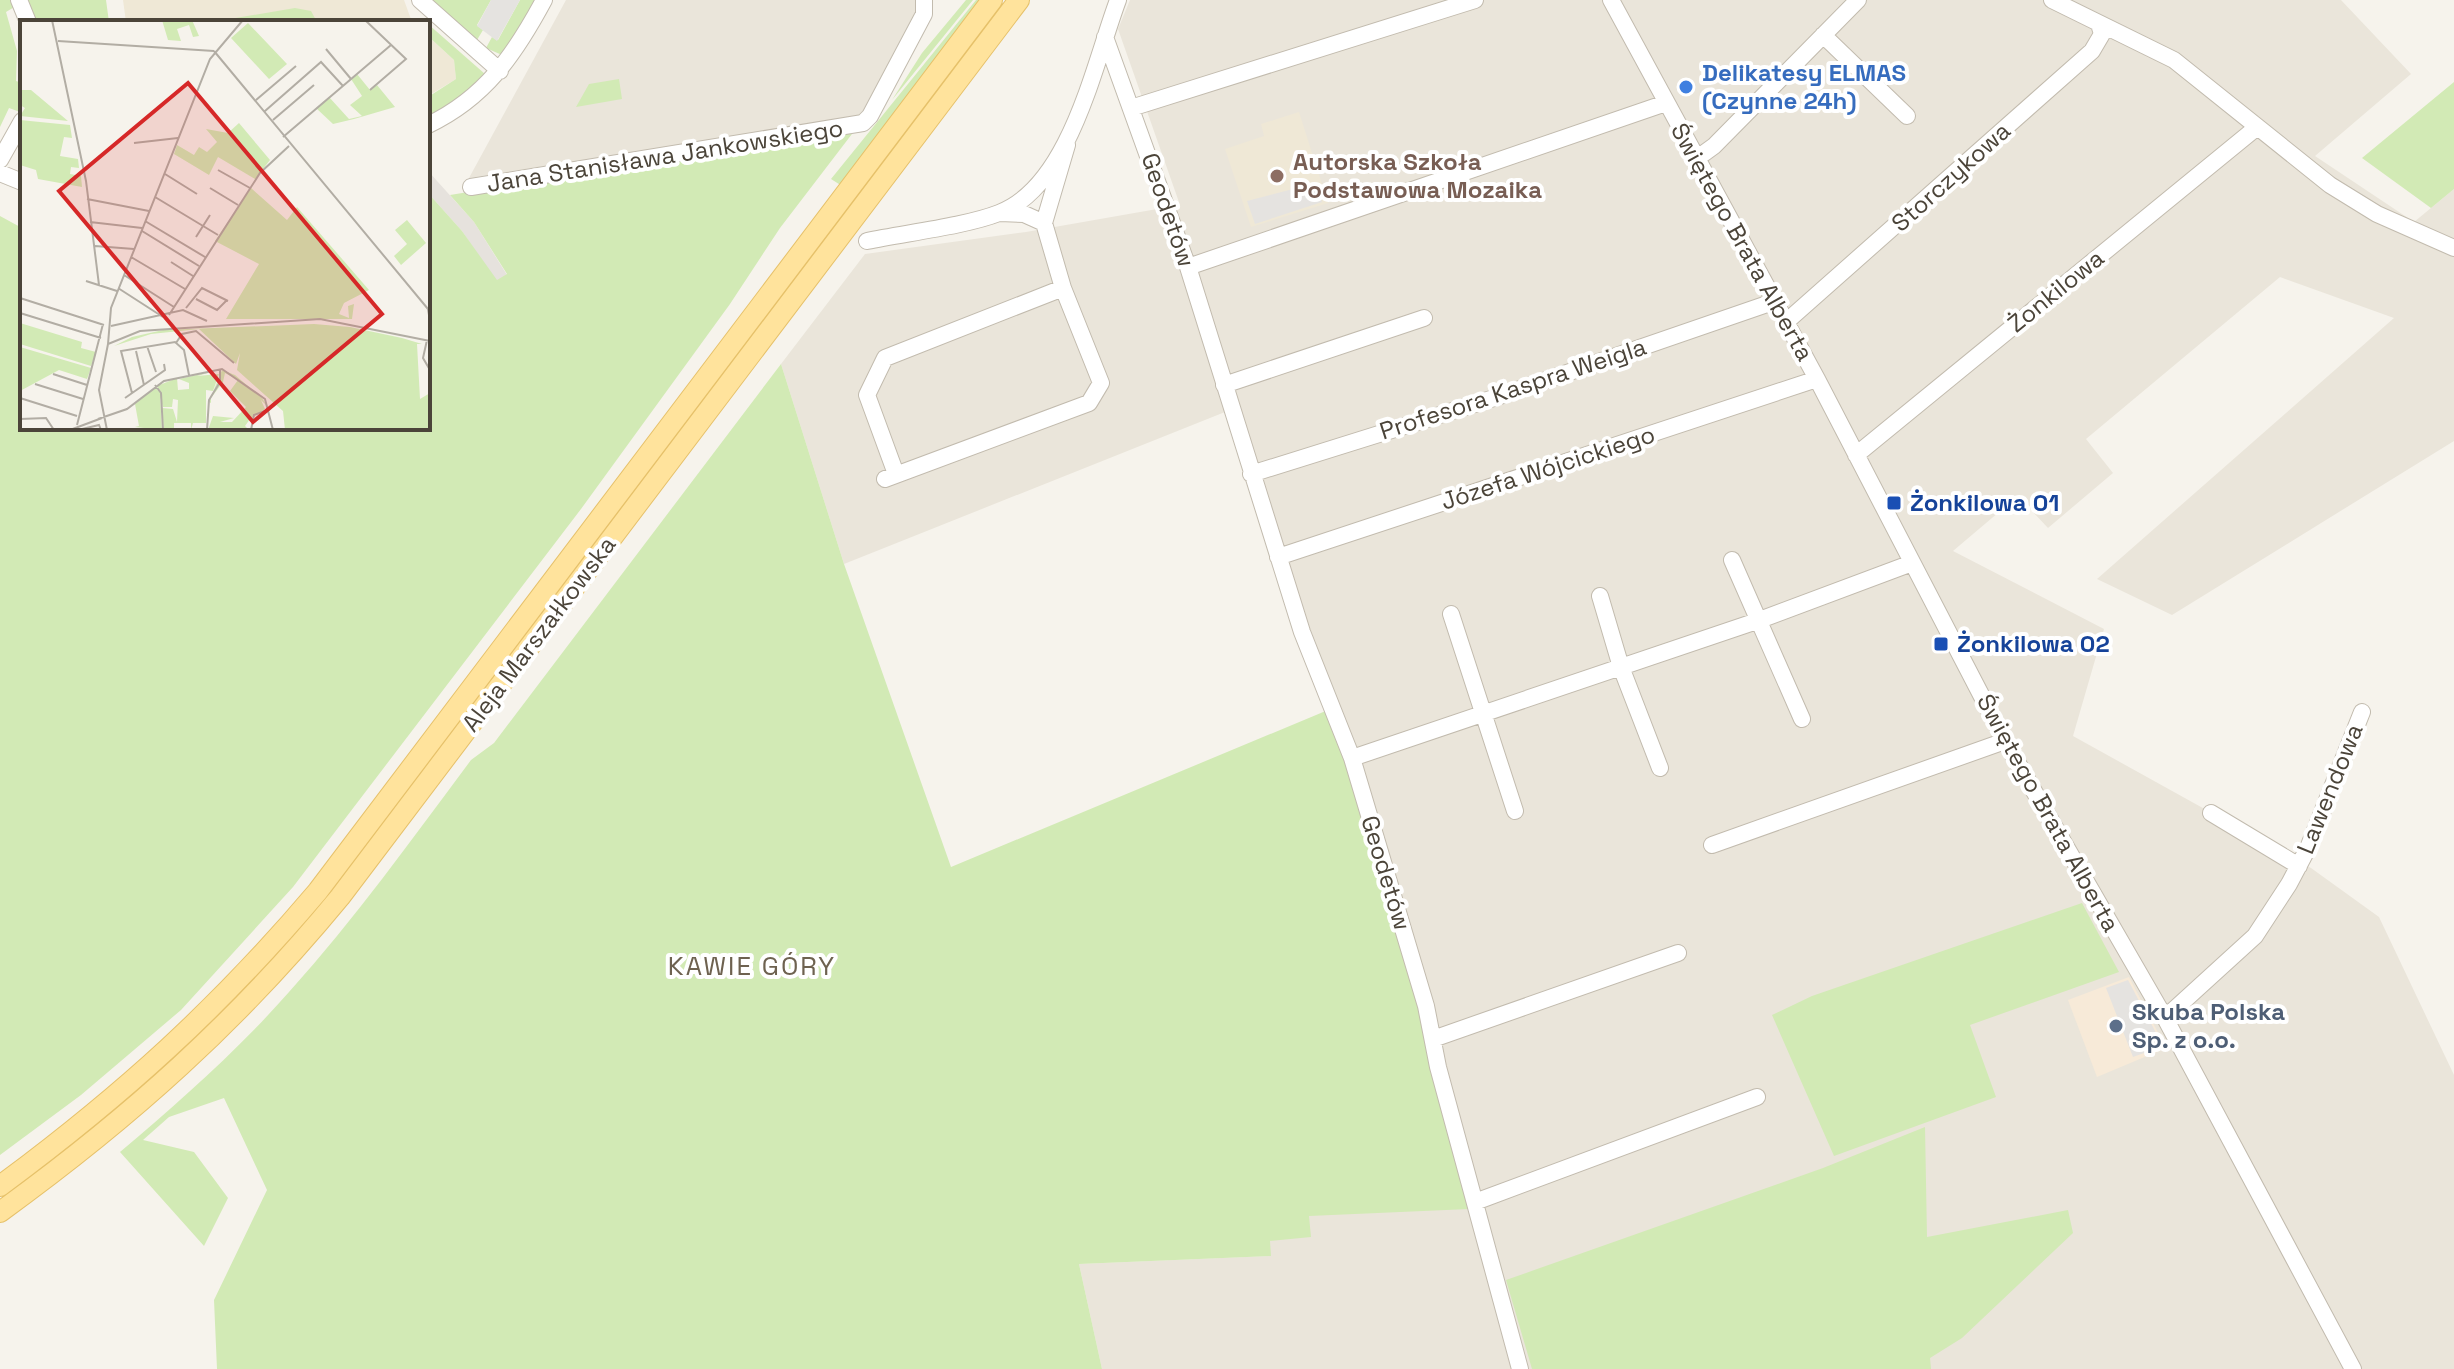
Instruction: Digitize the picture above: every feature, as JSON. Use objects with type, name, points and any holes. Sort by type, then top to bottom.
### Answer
[{"type":"main road","name":"Aleja Marszałkowska","points":[[0,1186],[161,1058],[262,957],[318,891],[992,0]]},
{"type":"main road","name":"Aleja Marszałkowska","points":[[0,1212],[139,1106],[239,1012],[292,956],[1019,0]]},
{"type":"street","points":[[19,0],[27,20]]},
{"type":"street","points":[[420,0],[500,71]]},
{"type":"street","points":[[430,124],[461,107],[500,71],[521,43],[544,0]]},
{"type":"street","name":"Jana Stanisława Jankowskiego","points":[[471,187],[863,123],[870,116],[921,20],[924,0]]},
{"type":"street","points":[[1063,288],[885,358],[867,395],[891,476],[1089,403],[1101,383],[1063,288],[1044,223],[1067,145],[1118,0]]},
{"type":"street","points":[[1131,108],[1475,0]]},
{"type":"street","name":"Świętego Brata Alberta","points":[[1611,0],[1817,379],[2005,741],[2165,1018],[2353,1369]]},
{"type":"street","points":[[1696,159],[1714,146],[1858,0]]},
{"type":"street","points":[[2052,0],[2148,44],[2174,60],[2330,185],[2377,214],[2454,248]]},
{"type":"street","name":"Storczykowa","points":[[1786,322],[2092,51],[2102,34],[2099,24]]},
{"type":"street","points":[[1823,35],[1907,116]]},
{"type":"street","name":"Geodetów","points":[[1105,37],[1188,267],[1302,632],[1352,758],[1433,1039],[1520,1369]]},
{"type":"street","points":[[1188,267],[1666,103]]},
{"type":"street","points":[[0,160],[20,125]]},
{"type":"street","name":"Żonkilowa","points":[[1856,455],[2256,128]]},
{"type":"street","points":[[1000,213],[1023,196],[1067,145]]},
{"type":"street","points":[[0,173],[20,181]]},
{"type":"street","points":[[867,241],[1000,213],[1024,214],[1044,223]]},
{"type":"street","name":"Profesora Kaspra Weigla","points":[[1251,474],[1494,398],[1773,302]]},
{"type":"street","points":[[1224,385],[1424,318]]},
{"type":"street","name":"Józefa Wójcickiego","points":[[1278,557],[1817,379]]},
{"type":"street","points":[[1732,560],[1802,719]]},
{"type":"street","points":[[1352,758],[1757,621],[1912,563]]},
{"type":"street","points":[[1600,596],[1621,667],[1660,768]]},
{"type":"street","points":[[1451,614],[1515,811]]},
{"type":"street","name":"Lawendowa","points":[[2165,1018],[2255,936],[2299,866],[2362,712]]},
{"type":"street","points":[[1712,845],[2005,741]]},
{"type":"street","name":"Lawendowa","points":[[2211,813],[2299,866]]},
{"type":"street","points":[[1433,1039],[1678,953]]},
{"type":"street","points":[[1475,1202],[1757,1097]]},
{"type":"shaded area","points":[[123,0],[404,0],[411,20],[126,20]]},
{"type":"shaded area","points":[[491,0],[520,0],[497,41],[477,26]]},
{"type":"shaded area","points":[[566,0],[918,0],[914,15],[862,116],[469,178]]},
{"type":"shaded area","points":[[1130,0],[2341,0],[2411,74],[2315,156],[2414,222],[2454,189],[2454,441],[2172,615],[2097,579],[2394,318],[2280,277],[2086,439],[2113,473],[2048,528],[2018,496],[1953,551],[2104,629],[2073,736],[2311,868],[2379,917],[2454,1075],[2454,1369],[1102,1369],[1079,1264],[1270,1256],[1270,1241],[1309,1216],[1407,957],[1225,412],[844,564],[781,364],[865,254],[1026,232],[1180,205],[1118,29]]},
{"type":"shaded area","points":[[430,38],[454,60],[456,79],[430,95]]},
{"type":"shaded area","name":"Autorska Szkoła Podstawowa Mozaika","points":[[1299,112],[1328,203],[1251,227],[1225,149],[1264,136],[1261,124]]},
{"type":"shaded area","points":[[430,173],[474,222],[507,275],[496,281],[462,231],[430,195]]},
{"type":"shaded area","points":[[1316,183],[1322,202],[1255,224],[1247,201]]},
{"type":"shaded area","points":[[2129,977],[2166,1048],[2097,1077],[2068,1000]]},
{"type":"shaded area","points":[[2128,980],[2163,1046],[2133,1057],[2106,988]]},
{"type":"green space","points":[[0,0],[13,0],[16,6],[6,12],[17,51],[16,81],[20,82],[20,112],[9,108],[0,127]]},
{"type":"green space","points":[[26,0],[106,0],[109,20],[33,20]]},
{"type":"green space","points":[[431,0],[491,0],[477,25],[483,30],[477,40]]},
{"type":"green space","points":[[520,0],[537,0],[502,55],[486,48],[492,37],[498,40]]},
{"type":"green space","points":[[966,0],[973,0],[892,100],[922,53]]},
{"type":"green space","points":[[976,0],[985,0],[842,186],[831,179]]},
{"type":"green space","points":[[295,8],[311,11],[316,20],[224,20]]},
{"type":"green space","points":[[430,26],[485,74],[465,95],[430,117],[430,96],[456,79],[454,60],[430,38]]},
{"type":"green space","points":[[619,79],[622,99],[576,107],[589,84]]},
{"type":"green space","points":[[2454,82],[2454,189],[2431,208],[2362,158]]},
{"type":"green space","points":[[855,130],[780,228],[730,304],[581,509],[293,887],[181,1010],[81,1095],[0,1155],[0,216],[20,227],[20,430],[430,430],[430,195],[462,231],[497,280],[507,274],[474,222],[450,195]]},
{"type":"green space","points":[[781,364],[844,564],[951,867],[1328,710],[1407,957],[1469,1209],[1309,1216],[1311,1237],[1270,1241],[1271,1256],[1079,1264],[1102,1369],[217,1369],[214,1300],[267,1190],[224,1098],[169,1117],[143,1140],[194,1152],[228,1198],[204,1246],[120,1152],[229,1055],[337,936],[471,760],[494,743]]},
{"type":"green space","points":[[2082,903],[2119,972],[1970,1025],[1996,1097],[1834,1156],[1772,1015],[1812,996]]},
{"type":"green space","points":[[1925,1127],[1927,1237],[2068,1210],[2073,1233],[1962,1338],[1930,1358],[1931,1369],[1532,1369],[1506,1280],[1823,1168]]},
{"type":"place","name":"Delikatesy ELMAS (Czynne 24h)","points":[[1686,87]]},
{"type":"place","name":"Autorska Szkoła Podstawowa Mozaika","points":[[1277,176]]},
{"type":"place","name":"Żonkilowa 01","points":[[1894,503]]},
{"type":"place","name":"Żonkilowa 02","points":[[1941,644]]},
{"type":"place","name":"Skuba Polska Sp. z o.o.","points":[[2116,1026]]},
{"type":"district","name":"KAWIE GÓRY","points":[[752,966]]}]
